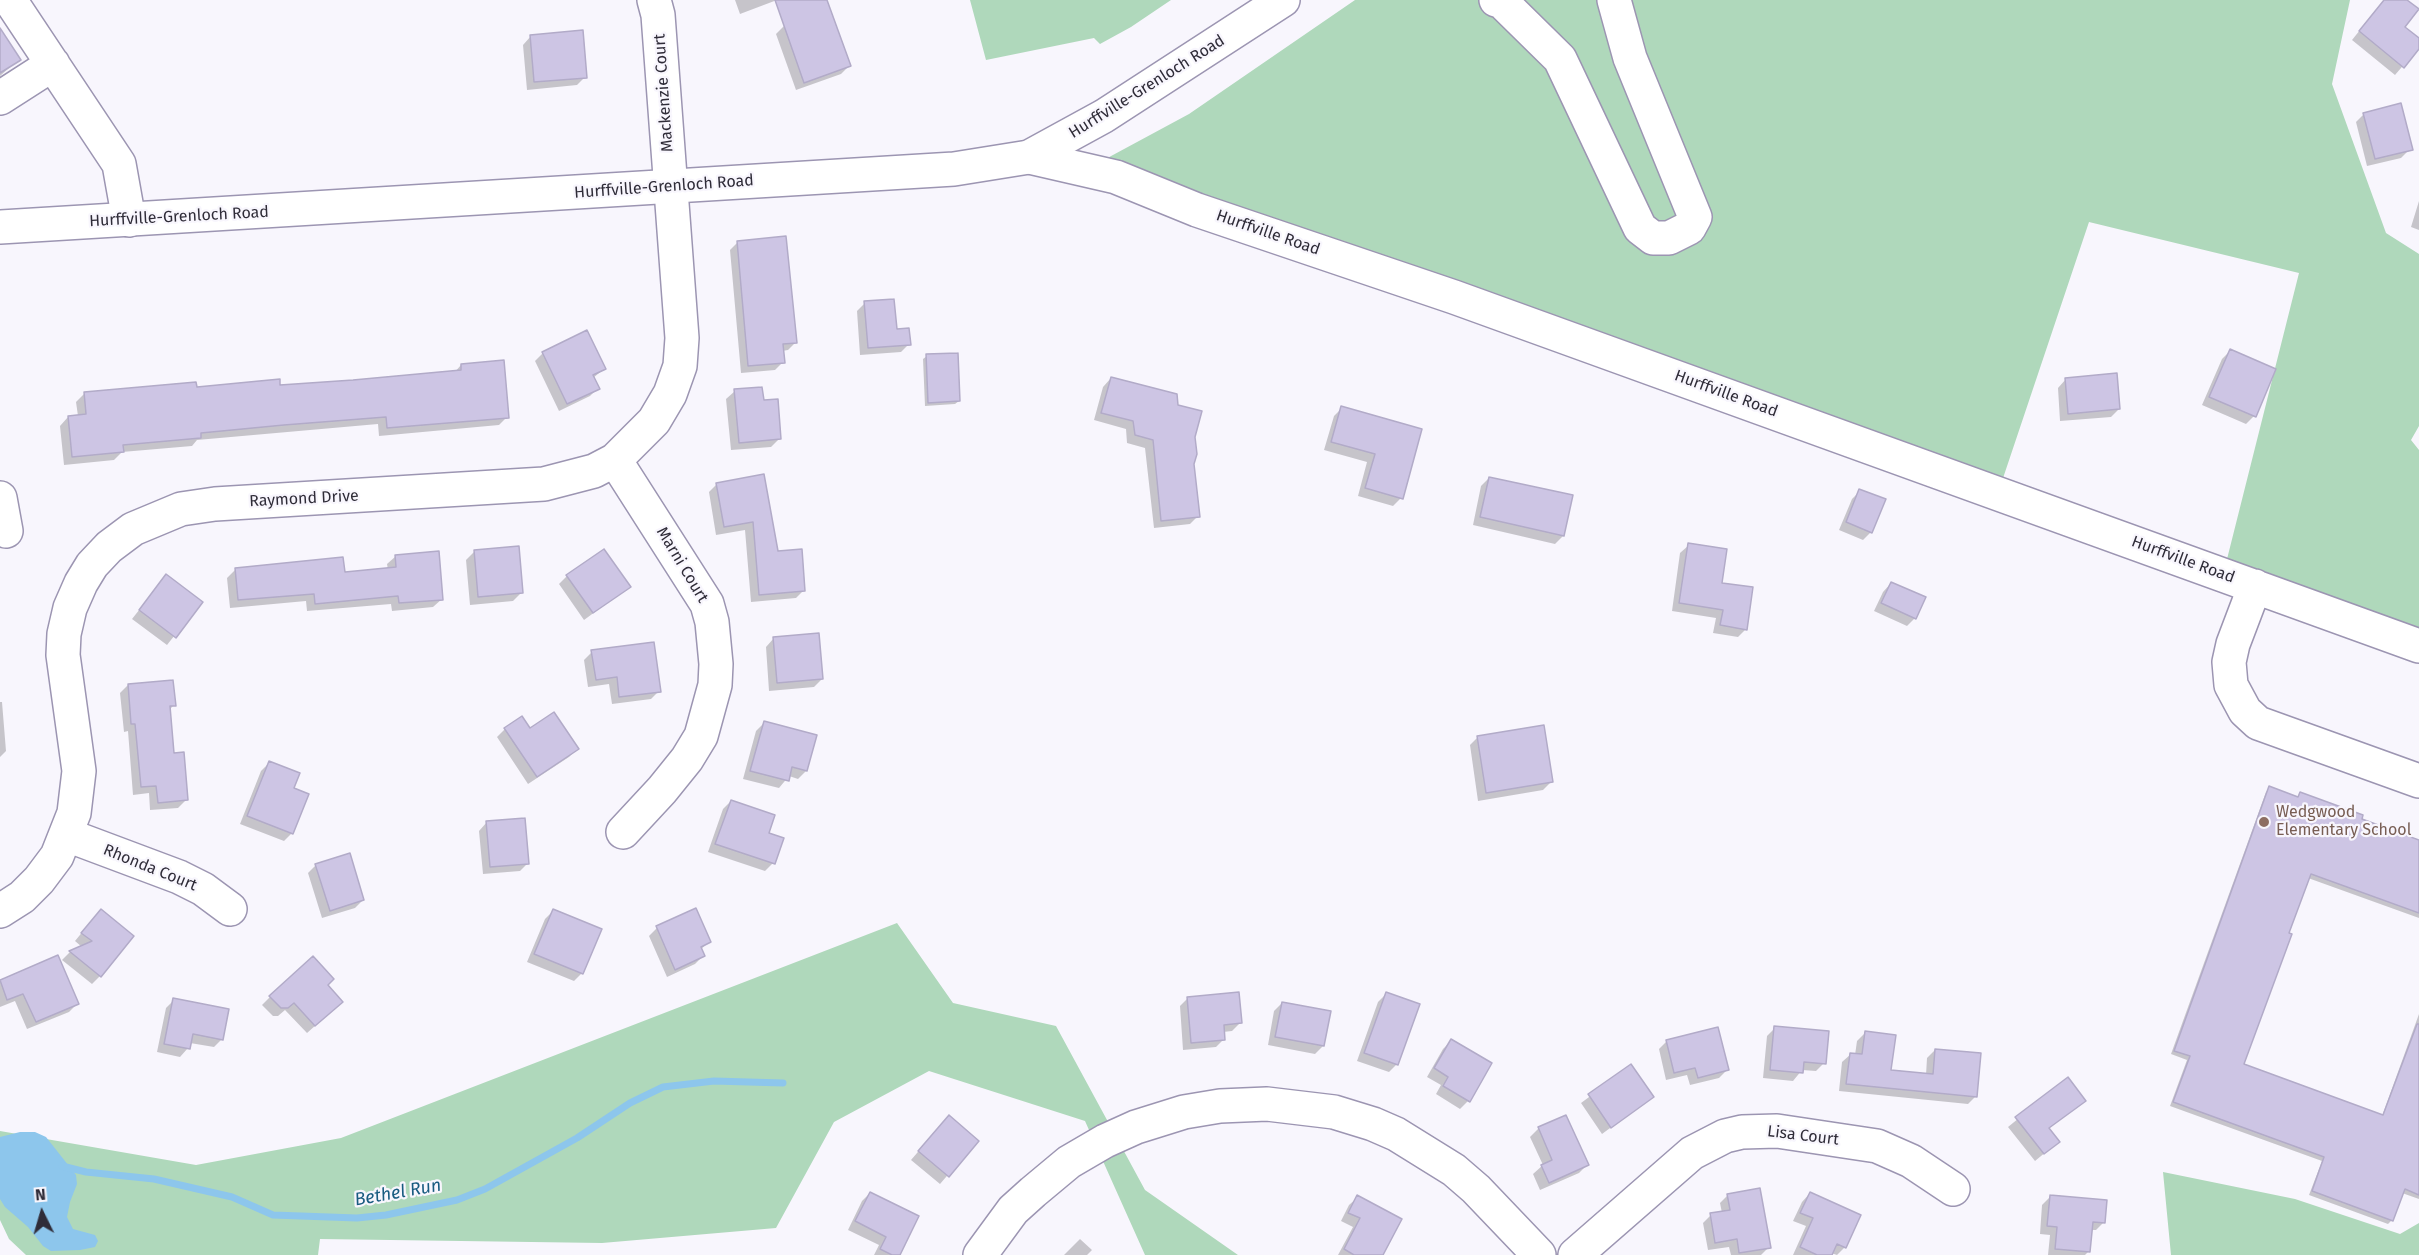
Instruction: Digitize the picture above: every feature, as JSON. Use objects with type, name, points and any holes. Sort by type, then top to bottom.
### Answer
[{"type":"street","points":[[10,0],[119,164],[129,220]]},
{"type":"street","name":"Mackenzie Court","points":[[654,0],[658,15],[670,186]]},
{"type":"street","name":"Hurffville-Grenloch Road","points":[[0,226],[954,169],[1029,157],[1104,116],[1283,0]]},
{"type":"street","points":[[1501,0],[1560,59],[1640,228],[1653,238],[1669,238],[1689,228],[1695,217],[1630,58],[1614,0]]},
{"type":"street","points":[[0,98],[53,64]]},
{"type":"street","name":"Hurffville Road","points":[[1029,157],[1116,177],[1197,210],[1454,297],[2419,646]]},
{"type":"street","name":"Raymond Drive","points":[[0,911],[22,897],[39,880],[57,856],[74,813],[79,771],[63,655],[64,634],[70,608],[92,565],[133,529],[181,510],[215,504],[544,484],[594,471],[615,460],[654,421],[670,394],[680,366],[682,338],[670,186]]},
{"type":"street","name":"Marni Court","points":[[615,460],[707,604],[712,622],[716,664],[716,685],[701,736],[687,759],[662,790],[623,832]]},
{"type":"street","points":[[0,498],[6,531]]},
{"type":"street","points":[[2255,586],[2231,650],[2229,662],[2231,685],[2245,711],[2258,723],[2419,781]]},
{"type":"street","name":"Rhonda Court","points":[[67,835],[179,877],[230,909]]},
{"type":"street","points":[[980,1255],[1013,1210],[1033,1191],[1069,1162],[1105,1141],[1136,1126],[1184,1112],[1220,1106],[1267,1104],[1334,1112],[1396,1134],[1454,1170],[1476,1189],[1539,1255]]},
{"type":"street","name":"Lisa Court","points":[[1575,1255],[1692,1153],[1725,1136],[1742,1132],[1777,1131],[1877,1146],[1911,1161],[1953,1189]]},
{"type":"green space","points":[[970,0],[1171,0],[1131,27],[1100,44],[1094,38],[986,60]]},
{"type":"green space","points":[[1355,0],[2350,0],[2332,84],[2386,233],[2419,254],[2419,426],[2411,440],[2419,450],[2419,649],[2223,575],[2299,273],[2089,222],[1997,496],[1087,169],[1189,114]]},
{"type":"green space","points":[[897,923],[953,1003],[1056,1026],[1145,1190],[1238,1255],[1145,1255],[1085,1121],[929,1071],[834,1122],[776,1228],[602,1243],[320,1239],[318,1255],[26,1255],[9,1239],[0,1220],[0,1131],[196,1165],[341,1138]]},
{"type":"green space","points":[[2163,1172],[2295,1199],[2400,1234],[2419,1223],[2419,1255],[2171,1255]]},
{"type":"water","points":[[20,1132],[35,1132],[46,1137],[76,1175],[77,1184],[67,1217],[73,1229],[95,1235],[98,1241],[95,1247],[51,1251],[43,1246],[28,1227],[5,1207],[0,1199],[0,1137]]},
{"type":"building","points":[[775,0],[827,0],[851,66],[804,83]]},
{"type":"building","points":[[2384,0],[2407,0],[2419,9],[2405,27],[2419,38],[2419,49],[2404,68],[2359,31]]},
{"type":"building","points":[[0,28],[21,60],[0,73]]},
{"type":"building","points":[[583,30],[587,78],[534,82],[530,35]]},
{"type":"building","points":[[2401,103],[2413,150],[2375,159],[2363,113]]},
{"type":"building","points":[[786,236],[797,343],[783,344],[785,363],[748,366],[737,241]]},
{"type":"building","points":[[894,299],[897,329],[909,328],[911,345],[868,348],[864,301]]},
{"type":"building","points":[[587,330],[606,369],[593,375],[600,389],[567,404],[542,352]]},
{"type":"building","points":[[2230,349],[2276,369],[2256,417],[2209,397]]},
{"type":"building","points":[[958,353],[960,401],[928,403],[926,354]]},
{"type":"building","points":[[504,360],[509,418],[387,428],[386,417],[284,425],[201,433],[201,438],[123,445],[124,452],[72,457],[68,416],[86,414],[84,392],[196,382],[197,387],[280,379],[280,385],[353,380],[461,370],[461,364]]},
{"type":"building","points":[[2117,373],[2120,409],[2068,414],[2065,378]]},
{"type":"building","points":[[1111,377],[1177,394],[1178,405],[1202,411],[1195,437],[1197,454],[1194,464],[1200,517],[1161,521],[1153,440],[1135,435],[1133,421],[1101,413]]},
{"type":"building","points":[[762,387],[764,400],[778,399],[781,439],[739,443],[734,389]]},
{"type":"building","points":[[1341,406],[1422,429],[1403,499],[1365,488],[1375,454],[1331,442]]},
{"type":"building","points":[[764,474],[778,551],[802,549],[805,591],[759,595],[753,522],[724,527],[716,483]]},
{"type":"building","points":[[1489,477],[1573,495],[1564,536],[1480,517]]},
{"type":"building","points":[[1859,489],[1886,499],[1872,533],[1846,522]]},
{"type":"building","points":[[1688,543],[1727,549],[1722,583],[1753,587],[1747,630],[1720,625],[1723,610],[1679,603]]},
{"type":"building","points":[[519,546],[523,593],[478,597],[474,550]]},
{"type":"building","points":[[604,549],[631,587],[593,613],[566,575]]},
{"type":"building","points":[[439,551],[443,600],[399,603],[398,596],[315,604],[314,594],[238,600],[235,568],[343,557],[345,572],[396,567],[395,555]]},
{"type":"building","points":[[166,574],[203,602],[176,638],[139,610]]},
{"type":"building","points":[[1891,582],[1926,597],[1916,619],[1881,603]]},
{"type":"building","points":[[819,633],[823,679],[777,683],[773,637]]},
{"type":"building","points":[[654,642],[661,692],[619,697],[617,677],[596,680],[591,650]]},
{"type":"building","points":[[173,680],[176,706],[170,706],[174,753],[184,752],[188,800],[158,803],[156,786],[141,787],[135,724],[131,724],[128,684]]},
{"type":"building","points":[[554,712],[579,749],[537,777],[504,728],[522,716],[530,728]]},
{"type":"building","points":[[764,721],[817,735],[807,771],[792,767],[789,781],[750,771]]},
{"type":"building","points":[[1544,725],[1553,782],[1486,793],[1477,736]]},
{"type":"building","points":[[269,761],[300,773],[294,788],[309,794],[293,834],[247,816]]},
{"type":"building","points":[[2269,786],[2298,797],[2300,792],[2363,815],[2362,819],[2419,840],[2419,913],[2311,874],[2289,933],[2292,934],[2244,1064],[2383,1115],[2417,1024],[2419,1024],[2419,1195],[2405,1189],[2393,1221],[2312,1191],[2324,1157],[2173,1102],[2190,1056],[2174,1051]]},
{"type":"building","points":[[731,800],[775,815],[769,833],[784,838],[775,864],[715,844]]},
{"type":"building","points":[[525,818],[529,864],[490,867],[486,821]]},
{"type":"building","points":[[350,853],[364,900],[330,911],[315,864]]},
{"type":"building","points":[[696,908],[711,942],[701,947],[705,956],[675,970],[656,926]]},
{"type":"building","points":[[101,909],[134,936],[101,977],[69,951],[92,941],[81,933]]},
{"type":"building","points":[[553,909],[602,929],[583,974],[534,954]]},
{"type":"building","points":[[58,955],[79,1004],[36,1022],[23,994],[7,1000],[0,980]]},
{"type":"building","points":[[313,956],[334,979],[328,985],[343,1002],[315,1026],[294,1003],[288,1008],[281,1008],[269,996]]},
{"type":"building","points":[[1239,992],[1242,1023],[1224,1025],[1225,1040],[1191,1043],[1187,997]]},
{"type":"building","points":[[1386,992],[1420,1004],[1398,1065],[1364,1053]]},
{"type":"building","points":[[173,998],[229,1009],[223,1040],[193,1034],[190,1049],[164,1044]]},
{"type":"building","points":[[1282,1002],[1331,1011],[1324,1046],[1275,1037]]},
{"type":"building","points":[[1774,1026],[1829,1031],[1826,1064],[1804,1062],[1803,1073],[1770,1070]]},
{"type":"building","points":[[1718,1027],[1729,1070],[1698,1078],[1695,1068],[1674,1073],[1666,1040]]},
{"type":"building","points":[[1865,1031],[1896,1035],[1891,1070],[1933,1074],[1935,1049],[1981,1053],[1977,1097],[1846,1084],[1850,1053],[1862,1054]]},
{"type":"building","points":[[1451,1039],[1492,1063],[1470,1102],[1443,1086],[1448,1077],[1434,1068]]},
{"type":"building","points":[[1631,1064],[1654,1097],[1611,1128],[1588,1094]]},
{"type":"building","points":[[2068,1077],[2086,1101],[2049,1128],[2060,1142],[2044,1154],[2015,1117]]},
{"type":"building","points":[[949,1115],[979,1141],[949,1177],[918,1151]]},
{"type":"building","points":[[1566,1115],[1589,1165],[1549,1183],[1541,1165],[1552,1160],[1538,1127]]},
{"type":"building","points":[[1760,1188],[1771,1248],[1739,1253],[1737,1239],[1715,1243],[1710,1213],[1730,1210],[1727,1194]]},
{"type":"building","points":[[870,1192],[919,1216],[900,1255],[892,1255],[880,1249],[886,1237],[855,1221]]},
{"type":"building","points":[[1810,1192],[1861,1215],[1846,1248],[1837,1244],[1832,1255],[1817,1255],[1800,1247],[1813,1218],[1800,1213]]},
{"type":"building","points":[[1357,1195],[1402,1219],[1383,1255],[1354,1255],[1344,1249],[1360,1218],[1348,1213]]},
{"type":"building","points":[[2050,1195],[2107,1200],[2105,1223],[2093,1222],[2090,1252],[2055,1249],[2057,1227],[2047,1226]]},
{"type":"waterway","name":"Bethel Run","points":[[62,1166],[86,1172],[154,1179],[232,1197],[273,1215],[357,1218],[386,1215],[457,1200],[485,1189],[577,1138],[630,1103],[663,1087],[714,1081],[783,1083]]},
{"type":"place","name":"Wedgwood Elementary School","points":[[2264,822]]}]
